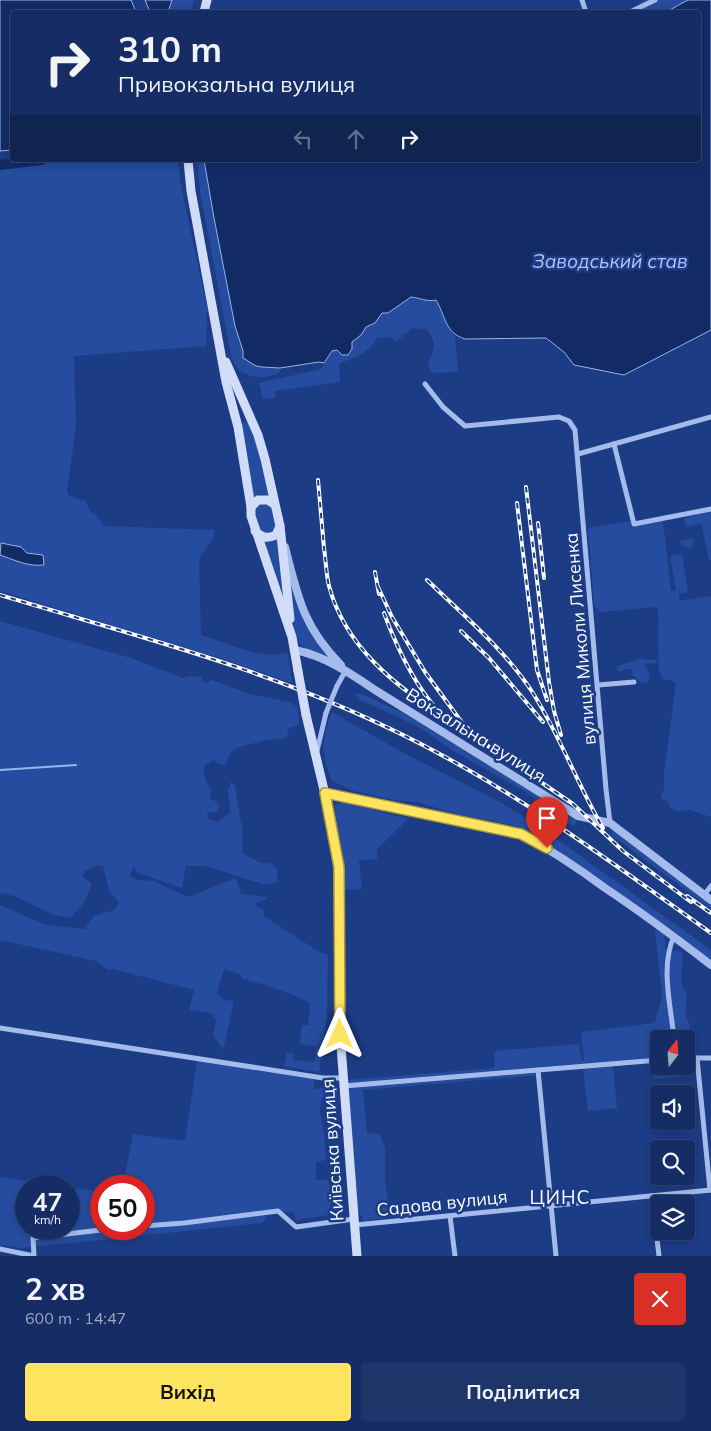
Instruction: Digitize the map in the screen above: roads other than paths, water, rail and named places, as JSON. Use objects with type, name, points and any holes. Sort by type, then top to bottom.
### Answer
[{"type":"main road","points":[[188,162],[199,234],[226,382],[238,427],[251,516],[292,636]]},
{"type":"main road","points":[[222,354],[258,435],[280,526],[292,636]]},
{"type":"main road","points":[[251,508],[258,500],[268,500],[274,504]]},
{"type":"main road","points":[[255,532],[270,538],[276,535],[280,526]]},
{"type":"main road","name":"Київська вулиця","points":[[292,636],[306,715],[325,793],[339,867],[340,1034],[357,1256]]},
{"type":"street","points":[[634,10],[655,0]]},
{"type":"street","name":"вулиця Миколи Лисенка","points":[[425,384],[443,407],[465,426],[559,417],[569,421],[575,430],[610,823]]},
{"type":"street","points":[[578,454],[711,417]]},
{"type":"street","points":[[614,444],[634,524],[711,509]]},
{"type":"street","points":[[280,526],[302,611],[328,652],[346,670],[326,713],[320,732],[316,759]]},
{"type":"street","name":"Вокзальна вулиця","points":[[295,650],[323,659],[346,670],[383,696],[578,816],[610,823],[708,898]]},
{"type":"street","points":[[598,685],[634,682]]},
{"type":"street","points":[[325,793],[521,834],[554,852],[674,936],[711,965]]},
{"type":"street","points":[[708,898],[711,886]]},
{"type":"street","points":[[673,1030],[667,968],[669,947],[674,936]]},
{"type":"street","points":[[0,1028],[343,1082],[650,1061]]},
{"type":"street","points":[[710,1190],[697,1058],[711,1058]]},
{"type":"street","points":[[538,1070],[556,1256]]},
{"type":"street","name":"Садова вулиця","points":[[662,1195],[710,1190]]},
{"type":"street","name":"Садова вулиця","points":[[155,1225],[278,1211],[296,1227],[450,1216],[650,1196]]},
{"type":"street","points":[[450,1216],[454,1256]]},
{"type":"street","points":[[0,1250],[34,1256],[33,1238],[90,1231]]},
{"type":"street","points":[[657,1240],[659,1256]]},
{"type":"water","points":[[0,0],[131,0],[135,10],[10,10],[10,150],[0,151]]},
{"type":"water","points":[[145,0],[172,0],[169,10],[149,10]]},
{"type":"water","name":"Заводський став","points":[[688,0],[711,0],[711,330],[624,375],[574,365],[564,352],[546,338],[465,339],[453,333],[450,329],[436,300],[411,297],[388,313],[382,313],[375,323],[366,327],[361,335],[352,342],[352,349],[348,355],[342,355],[337,350],[332,351],[324,363],[319,362],[280,368],[256,366],[243,358],[243,351],[235,326],[204,162],[701,162],[701,10],[670,10]]},
{"type":"water","points":[[1,543],[21,547],[27,553],[43,555],[44,565],[27,564],[0,555]]},
{"type":"waterway","points":[[0,165],[25,162]]},
{"type":"waterway","points":[[0,770],[76,765]]},
{"type":"railway","points":[[318,480],[328,581],[336,608],[359,645],[374,662],[407,691],[444,717]]},
{"type":"railway","points":[[526,487],[549,682],[554,711],[561,735]]},
{"type":"railway","points":[[517,503],[537,670],[547,700]]},
{"type":"railway","points":[[538,523],[544,578]]},
{"type":"railway","points":[[375,572],[379,594]]},
{"type":"railway","points":[[427,580],[495,646],[531,690],[603,828]]},
{"type":"railway","points":[[378,587],[392,617],[425,672],[463,724],[485,744],[573,804],[623,851],[691,902]]},
{"type":"railway","points":[[0,595],[204,656],[255,673],[355,712],[444,756],[522,803],[599,853],[711,933]]},
{"type":"railway","points":[[384,613],[398,647],[416,681],[439,712],[452,725],[467,735]]},
{"type":"railway","points":[[461,631],[489,658],[543,722]]},
{"type":"railway","points":[[687,896],[711,913]]},
{"type":"district","name":"ЦИНС","points":[[560,1197]]}]
